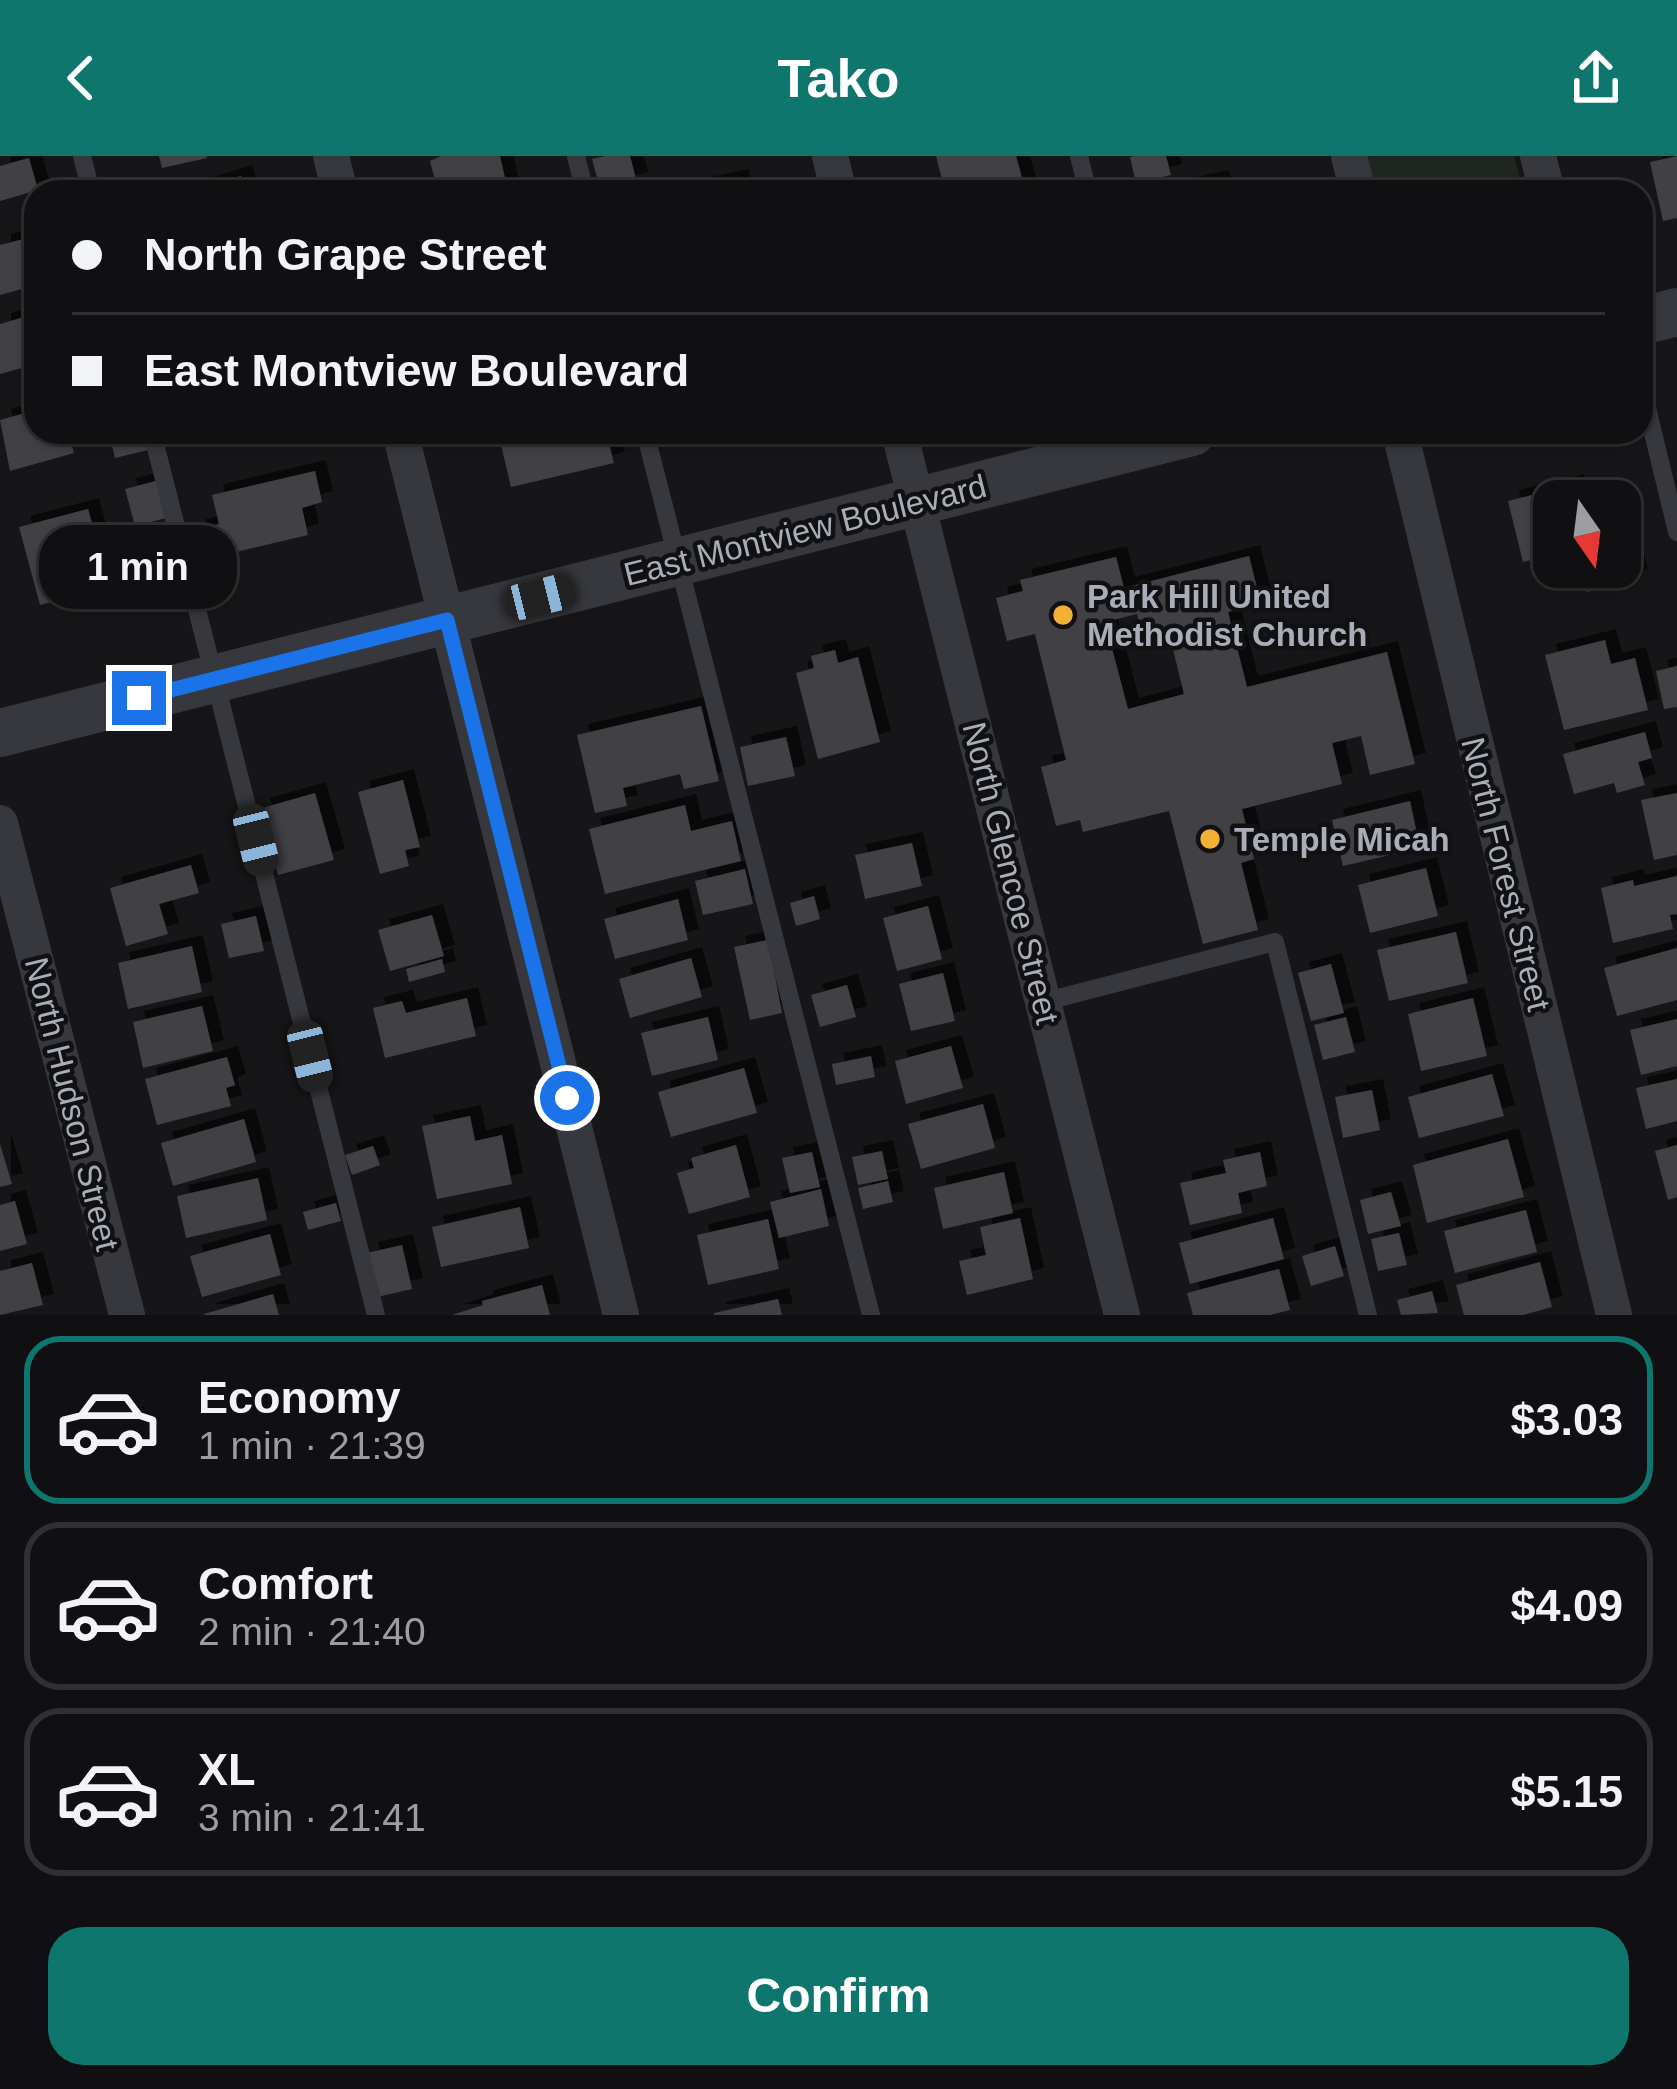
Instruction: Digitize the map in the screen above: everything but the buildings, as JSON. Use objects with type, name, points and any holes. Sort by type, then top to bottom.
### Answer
[{"type":"street","points":[[403,444],[622,1315]]},
{"type":"street","name":"North Glencoe Street","points":[[902,444],[1122,1315]]},
{"type":"street","name":"East Montview Boulevard","points":[[0,733],[1130,444]]},
{"type":"street","name":"North Forest Street","points":[[1403,444],[1614,1315]]},
{"type":"street","name":"North Hudson Street","points":[[0,823],[127,1315]]},
{"type":"lane","points":[[1653,433],[1677,532]]},
{"type":"lane","points":[[155,444],[376,1315]]},
{"type":"lane","points":[[648,444],[871,1315]]},
{"type":"lane","points":[[1043,1002],[1275,942],[1368,1315]]},
{"type":"shaded area","points":[[1367,156],[1514,156],[1520,180],[1373,180]]},
{"type":"place","name":"Park Hill United Methodist Church","points":[[1063,615]]},
{"type":"place","name":"Temple Micah","points":[[1210,839]]},
{"type":"route","points":[[139,698],[447,620],[567,1098]]}]
